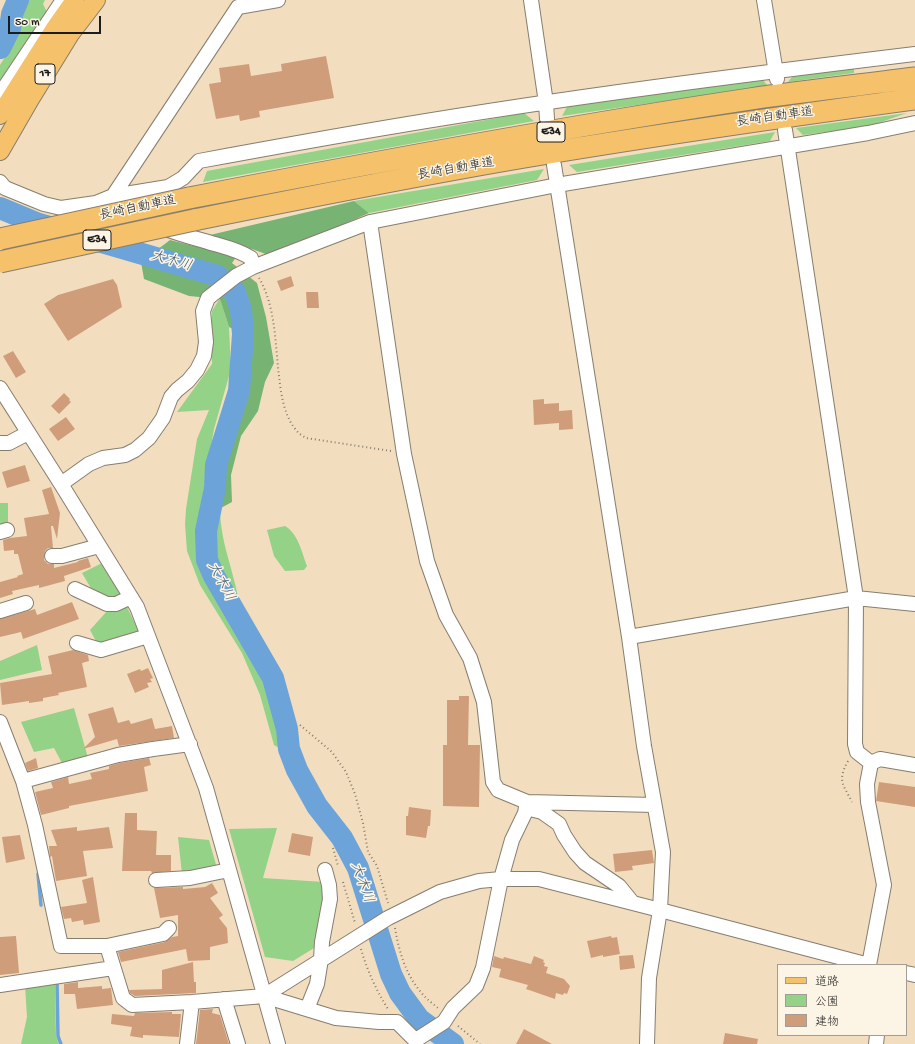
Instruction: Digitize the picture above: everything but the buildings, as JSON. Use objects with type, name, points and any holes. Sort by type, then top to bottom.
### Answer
[{"type":"highway","name":"長崎自動車道","points":[[0,239],[189,198],[534,134],[750,100],[915,78]]},
{"type":"highway","name":"長崎自動車道","points":[[0,262],[194,220],[365,186],[536,155],[756,120],[915,99]]},
{"type":"main road","name":"17","points":[[0,115],[54,30],[76,0]]},
{"type":"main road","name":"17","points":[[0,151],[70,34],[96,0]]},
{"type":"street","points":[[0,94],[63,0]]},
{"type":"street","points":[[113,196],[237,3],[278,0]]},
{"type":"street","points":[[531,0],[547,119]]},
{"type":"street","points":[[764,0],[776,75]]},
{"type":"street","points":[[0,182],[5,188],[12,191],[44,204],[61,208],[96,203],[113,196],[168,187],[183,178],[199,161],[397,126],[546,103],[776,75],[915,54]]},
{"type":"street","points":[[62,484],[89,464],[102,458],[124,455],[135,450],[149,438],[163,418],[171,397],[197,370],[204,356],[206,342],[203,311],[208,298],[236,276],[253,267],[370,222],[557,185],[915,124]]},
{"type":"street","points":[[785,130],[856,598],[856,747],[857,752],[871,763]]},
{"type":"street","points":[[554,165],[629,637],[654,805],[663,852],[660,910],[649,978],[646,1044]]},
{"type":"street","points":[[113,196],[118,202],[139,216],[176,233],[241,251],[251,258],[253,267]]},
{"type":"street","points":[[370,222],[404,454],[427,561],[446,615],[470,658],[484,702],[493,782],[498,790],[542,812],[559,824],[564,835],[585,863],[619,886],[632,902]]},
{"type":"street","points":[[0,388],[62,484],[137,607],[206,788],[278,1044]]},
{"type":"street","points":[[0,444],[9,443],[28,433]]},
{"type":"street","points":[[52,556],[62,556],[99,546]]},
{"type":"street","points":[[76,589],[107,604],[116,604],[132,598]]},
{"type":"street","points":[[629,637],[856,598],[915,604]]},
{"type":"street","points":[[0,611],[26,604]]},
{"type":"street","points":[[77,643],[101,650],[148,636]]},
{"type":"street","points":[[0,722],[23,781],[35,825],[61,946],[107,946],[163,934],[169,928]]},
{"type":"street","points":[[23,781],[118,755],[153,748],[190,744]]},
{"type":"street","points":[[908,764],[903,754],[915,755]]},
{"type":"street","points":[[871,763],[880,759],[908,764]]},
{"type":"street","points":[[869,964],[884,885],[868,802],[867,784],[871,763]]},
{"type":"street","points":[[526,805],[654,805]]},
{"type":"street","points":[[107,946],[123,998],[132,1005],[264,996],[336,1018],[397,1022],[418,1040],[446,1020],[453,1008],[476,986],[489,941],[501,879],[512,840],[525,813],[526,805]]},
{"type":"street","points":[[156,880],[190,878],[229,870]]},
{"type":"street","points":[[307,1010],[317,984],[322,942],[330,898],[329,885],[325,870]]},
{"type":"street","points":[[264,996],[390,917],[440,892],[479,881],[501,879],[539,879],[865,964]]},
{"type":"street","points":[[0,985],[113,968]]},
{"type":"street","points":[[224,999],[238,1044]]},
{"type":"street","points":[[187,1044],[192,1002]]},
{"type":"path","points":[[253,267],[261,280],[268,300],[272,317],[280,387],[284,404],[291,422],[297,432],[306,438],[404,454]]},
{"type":"path","points":[[300,725],[332,752],[346,772],[355,794],[363,823],[364,837],[368,852],[377,866],[390,917],[407,971],[420,992],[446,1020],[480,1044]]},
{"type":"path","points":[[852,802],[842,780],[842,772],[856,747]]},
{"type":"green space","points":[[28,0],[45,0],[43,4],[48,14],[0,87],[0,65],[12,46]]},
{"type":"green space","points":[[854,67],[854,73],[788,82],[795,73]]},
{"type":"green space","points":[[762,79],[768,86],[562,116],[568,105]]},
{"type":"green space","points":[[524,113],[534,121],[203,182],[207,171]]},
{"type":"green space","points":[[907,113],[870,126],[803,135],[796,128]]},
{"type":"green space","points":[[775,132],[770,141],[577,172],[569,165]]},
{"type":"green space","points":[[544,169],[537,180],[369,213],[354,201]]},
{"type":"green space","points":[[354,201],[369,213],[271,256],[244,246],[232,263],[257,283],[266,317],[274,363],[265,382],[258,411],[241,436],[231,475],[232,502],[219,509],[220,461],[245,393],[248,336],[229,327],[220,299],[189,296],[144,279],[141,262],[170,240],[202,248],[210,235]]},
{"type":"green space","points":[[220,298],[229,327],[231,369],[214,429],[199,517],[201,558],[209,578],[269,683],[282,727],[284,751],[274,745],[260,695],[242,653],[200,585],[187,551],[185,524],[186,509],[197,439],[209,410],[177,412],[212,364],[212,311]]},
{"type":"green space","points":[[219,490],[223,535],[240,608],[225,584],[215,554]]},
{"type":"green space","points":[[0,503],[8,503],[8,525],[0,528]]},
{"type":"green space","points":[[285,526],[293,533],[299,544],[307,566],[304,570],[285,571],[274,556],[267,530]]},
{"type":"green space","points":[[104,562],[121,596],[109,599],[92,590],[82,573]]},
{"type":"green space","points":[[126,605],[140,634],[98,645],[90,630],[108,610]]},
{"type":"green space","points":[[37,645],[42,670],[0,680],[0,661]]},
{"type":"green space","points":[[74,708],[88,758],[63,765],[54,748],[34,752],[21,722]]},
{"type":"green space","points":[[277,828],[263,878],[324,882],[327,897],[319,945],[293,961],[265,957],[229,829]]},
{"type":"green space","points":[[178,837],[209,840],[217,868],[182,874]]},
{"type":"green space","points":[[55,981],[56,1036],[59,1044],[21,1044],[27,1017],[25,986]]},
{"type":"waterway","name":"大木川","points":[[0,48],[10,28],[12,14],[18,0]]},
{"type":"waterway","name":"大木川","points":[[0,208],[36,223],[218,276],[235,292],[241,310],[243,334],[239,391],[216,465],[215,488],[206,531],[207,560],[214,576],[273,678],[287,729],[289,749],[297,770],[317,806],[342,838],[358,868],[391,974],[400,993],[419,1019],[453,1044]]},
{"type":"waterway","points":[[38,874],[41,905]]},
{"type":"waterway","points":[[57,981],[58,1036],[61,1044]]}]
